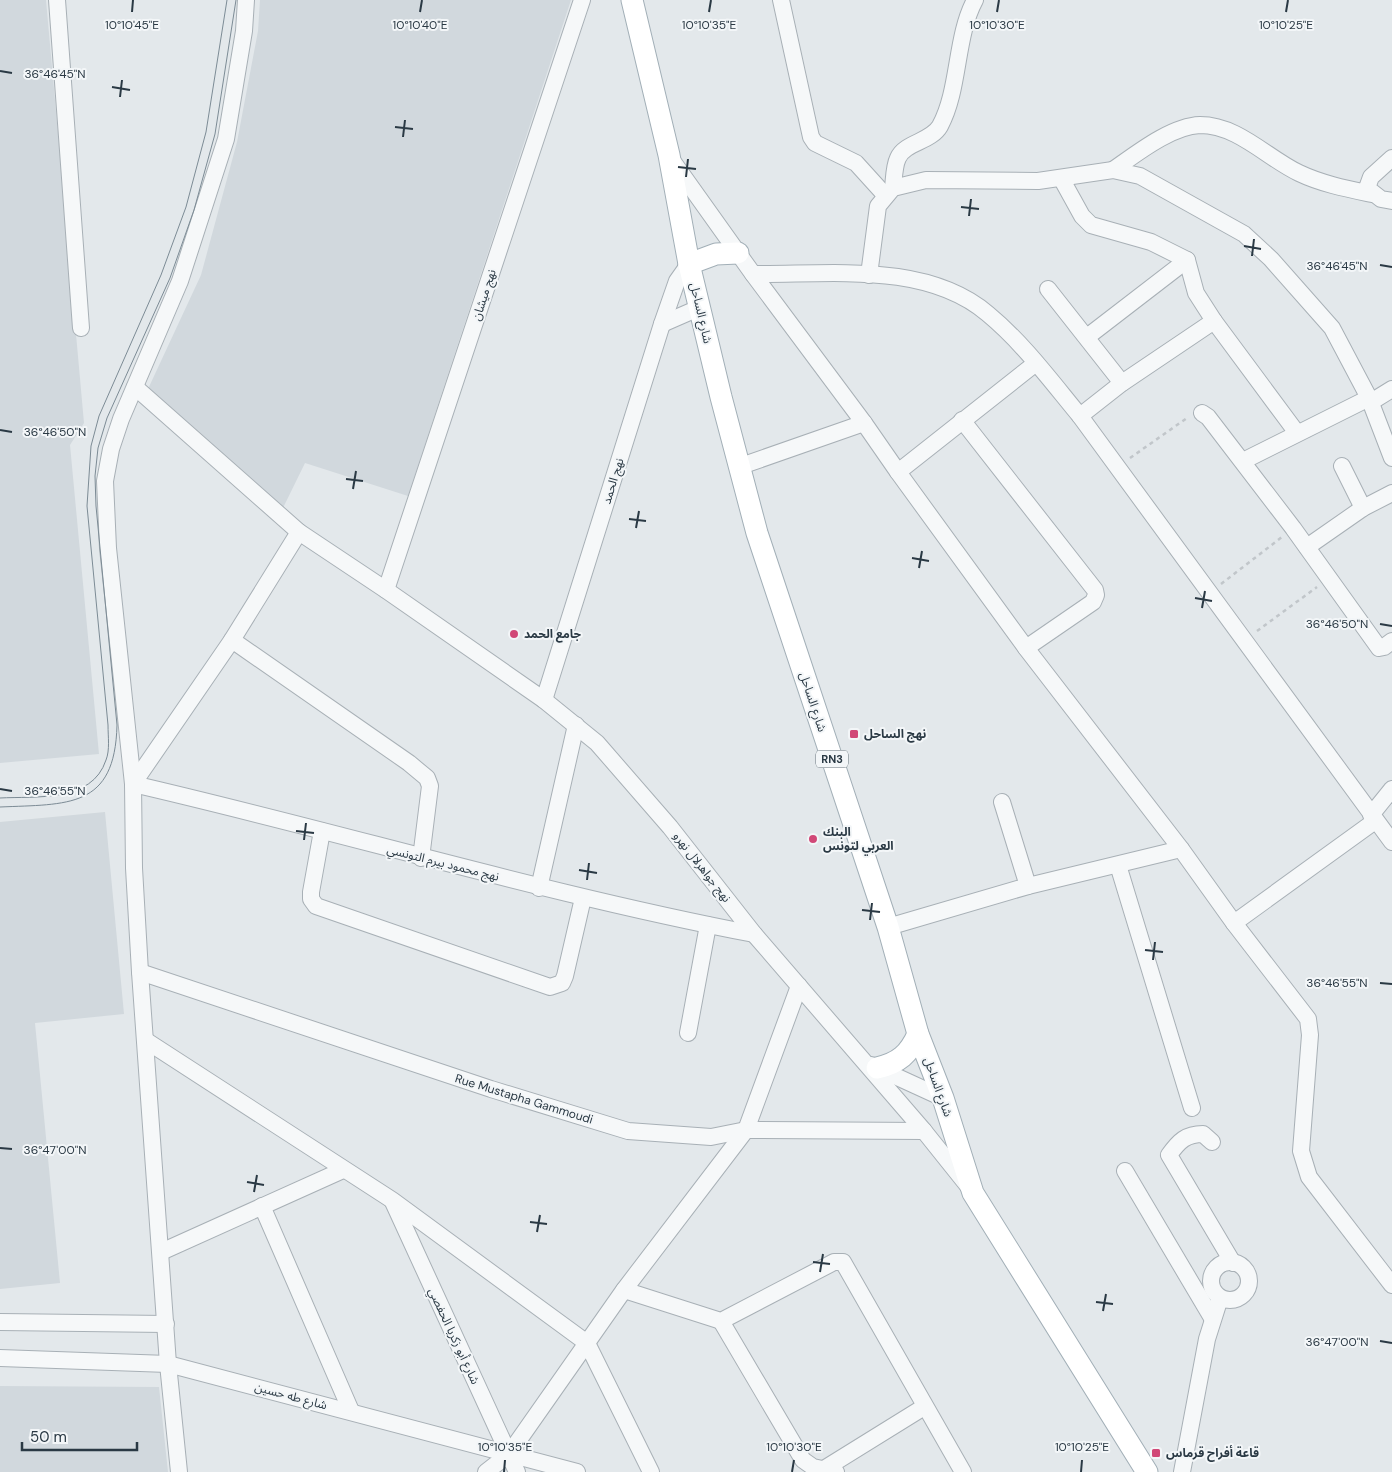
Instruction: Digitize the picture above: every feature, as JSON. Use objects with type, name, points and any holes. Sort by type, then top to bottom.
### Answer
[{"type":"main road","name":"شارع الساحل","points":[[632,0],[669,155],[689,264],[701,307],[738,467],[757,533],[888,927],[918,1034],[943,1098],[973,1193],[1147,1472]]},
{"type":"main road","points":[[689,264],[716,254],[738,253]]},
{"type":"main road","points":[[871,1065],[892,1065],[902,1059],[911,1051],[918,1034]]},
{"type":"street","points":[[57,0],[81,328]]},
{"type":"street","points":[[179,1472],[168,1364],[140,972],[134,868],[133,784],[108,548],[106,481],[111,449],[192,249],[226,139],[244,31],[246,0]]},
{"type":"street","name":"نهج ميشان","points":[[386,590],[582,0]]},
{"type":"street","points":[[780,0],[811,137],[815,143],[856,163],[889,192]]},
{"type":"street","points":[[869,275],[878,206],[889,192],[898,157],[905,150],[923,141],[939,128],[948,109],[957,58],[975,0]]},
{"type":"street","points":[[1113,170],[1158,140],[1184,129],[1201,125],[1221,129],[1253,143],[1299,173],[1325,183],[1372,194],[1392,201]]},
{"type":"street","points":[[669,155],[753,274],[864,423],[1026,648],[1181,849],[1310,1024],[1300,1151],[1306,1170],[1392,1284]]},
{"type":"street","points":[[1372,194],[1367,188],[1370,177],[1392,158]]},
{"type":"street","points":[[889,192],[926,180],[1005,182],[1061,178],[1113,170],[1140,176],[1244,234],[1271,259],[1332,328],[1370,400],[1392,458]]},
{"type":"street","points":[[1061,178],[1082,216],[1091,225],[1151,242],[1187,260],[1196,293],[1214,321],[1297,433]]},
{"type":"street","points":[[1087,337],[1187,260]]},
{"type":"street","name":"نهج الحمد","points":[[544,700],[662,324],[677,281],[689,264]]},
{"type":"street","points":[[753,274],[869,275],[932,285],[960,296],[987,313],[1036,363],[1080,416],[1392,842]]},
{"type":"street","points":[[1048,289],[1122,384]]},
{"type":"street","points":[[662,324],[701,307]]},
{"type":"street","points":[[1080,416],[1122,384],[1214,321]]},
{"type":"street","points":[[898,472],[1036,363]]},
{"type":"street","name":"نهج جواهرلال نهرو","points":[[135,387],[299,532],[544,700],[576,725],[623,771],[670,827],[754,934],[871,1065],[973,1193]]},
{"type":"street","points":[[1243,461],[1392,388]]},
{"type":"street","points":[[1202,413],[1208,417],[1243,461],[1379,648],[1392,641]]},
{"type":"street","points":[[962,420],[1095,590],[1093,602],[1026,648]]},
{"type":"street","points":[[738,467],[864,423]]},
{"type":"street","points":[[1342,466],[1363,508]]},
{"type":"street","points":[[1306,547],[1363,508],[1392,493]]},
{"type":"street","points":[[133,784],[232,640],[299,532]]},
{"type":"street","points":[[232,640],[409,763],[427,778],[430,794],[421,858]]},
{"type":"street","points":[[539,888],[576,725]]},
{"type":"street","name":"نهج محمود بيرم التونسي","points":[[133,784],[539,888],[754,934]]},
{"type":"street","points":[[1234,923],[1373,818],[1392,790]]},
{"type":"street","points":[[1002,802],[1028,886]]},
{"type":"street","points":[[322,831],[311,892],[311,899],[316,906],[550,987],[562,983],[565,976],[583,898]]},
{"type":"street","points":[[888,927],[1028,886],[1181,849]]},
{"type":"street","points":[[1118,865],[1192,1108]]},
{"type":"street","points":[[688,1033],[708,925]]},
{"type":"street","name":"Rue Mustapha Gammoudi","points":[[140,972],[491,1089],[628,1131],[711,1137],[746,1130],[924,1131]]},
{"type":"street","points":[[486,1472],[509,1454],[624,1290],[746,1130],[799,986]]},
{"type":"street","points":[[146,1040],[343,1170],[392,1200],[587,1343],[651,1472]]},
{"type":"street","points":[[871,1065],[943,1098]]},
{"type":"street","points":[[1212,1142],[1203,1134],[1191,1134],[1176,1145],[1169,1155],[1233,1263],[1245,1269],[1249,1282],[1244,1294],[1233,1300],[1220,1298],[1212,1288],[1212,1275],[1220,1265],[1233,1263]]},
{"type":"street","points":[[161,1252],[343,1170]]},
{"type":"street","points":[[1125,1171],[1212,1318]]},
{"type":"street","name":"شارع أبو زكريا الحفصي","points":[[392,1200],[517,1472]]},
{"type":"street","points":[[262,1206],[351,1411]]},
{"type":"street","points":[[721,1321],[834,1262],[843,1262],[924,1407],[963,1472]]},
{"type":"street","points":[[624,1290],[721,1321],[803,1460],[813,1467],[830,1470],[924,1407]]},
{"type":"street","points":[[1182,1472],[1212,1318],[1220,1298]]},
{"type":"street","points":[[0,1322],[166,1324]]},
{"type":"street","name":"شارع طه حسين","points":[[0,1358],[168,1364],[577,1472]]},
{"type":"street","points":[[506,1472],[509,1454]]},
{"type":"path","points":[[1118,466],[1192,414],[1202,413]]},
{"type":"path","points":[[1208,593],[1293,528]]},
{"type":"path","points":[[1244,640],[1328,579]]},
{"type":"shaded area","points":[[0,0],[46,0],[84,423],[70,445],[99,754],[0,763]]},
{"type":"shaded area","points":[[260,0],[571,0],[408,496],[305,463],[282,510],[148,389],[201,275],[237,142],[258,31]]},
{"type":"shaded area","points":[[105,812],[124,1014],[35,1023],[60,1283],[0,1289],[0,822]]},
{"type":"shaded area","points":[[0,1386],[159,1387],[168,1472],[0,1472]]},
{"type":"tram line","points":[[0,798],[46,796],[76,790],[89,784],[99,774],[106,760],[108,725],[87,506],[91,446],[99,416],[161,275],[186,207],[206,132],[227,0]]},
{"type":"tram line","points":[[0,807],[47,805],[66,802],[83,796],[97,787],[107,773],[114,753],[117,725],[96,506],[95,476],[98,448],[107,418],[170,278],[194,210],[215,134],[236,0]]},
{"type":"place","name":"جامع الحمد","points":[[514,634]]},
{"type":"place","name":"نهج الساحل","points":[[854,734]]},
{"type":"place","name":"البنك العربي لتونس","points":[[813,839]]},
{"type":"place","name":"قاعة أفراح قرماس","points":[[1156,1453]]}]
